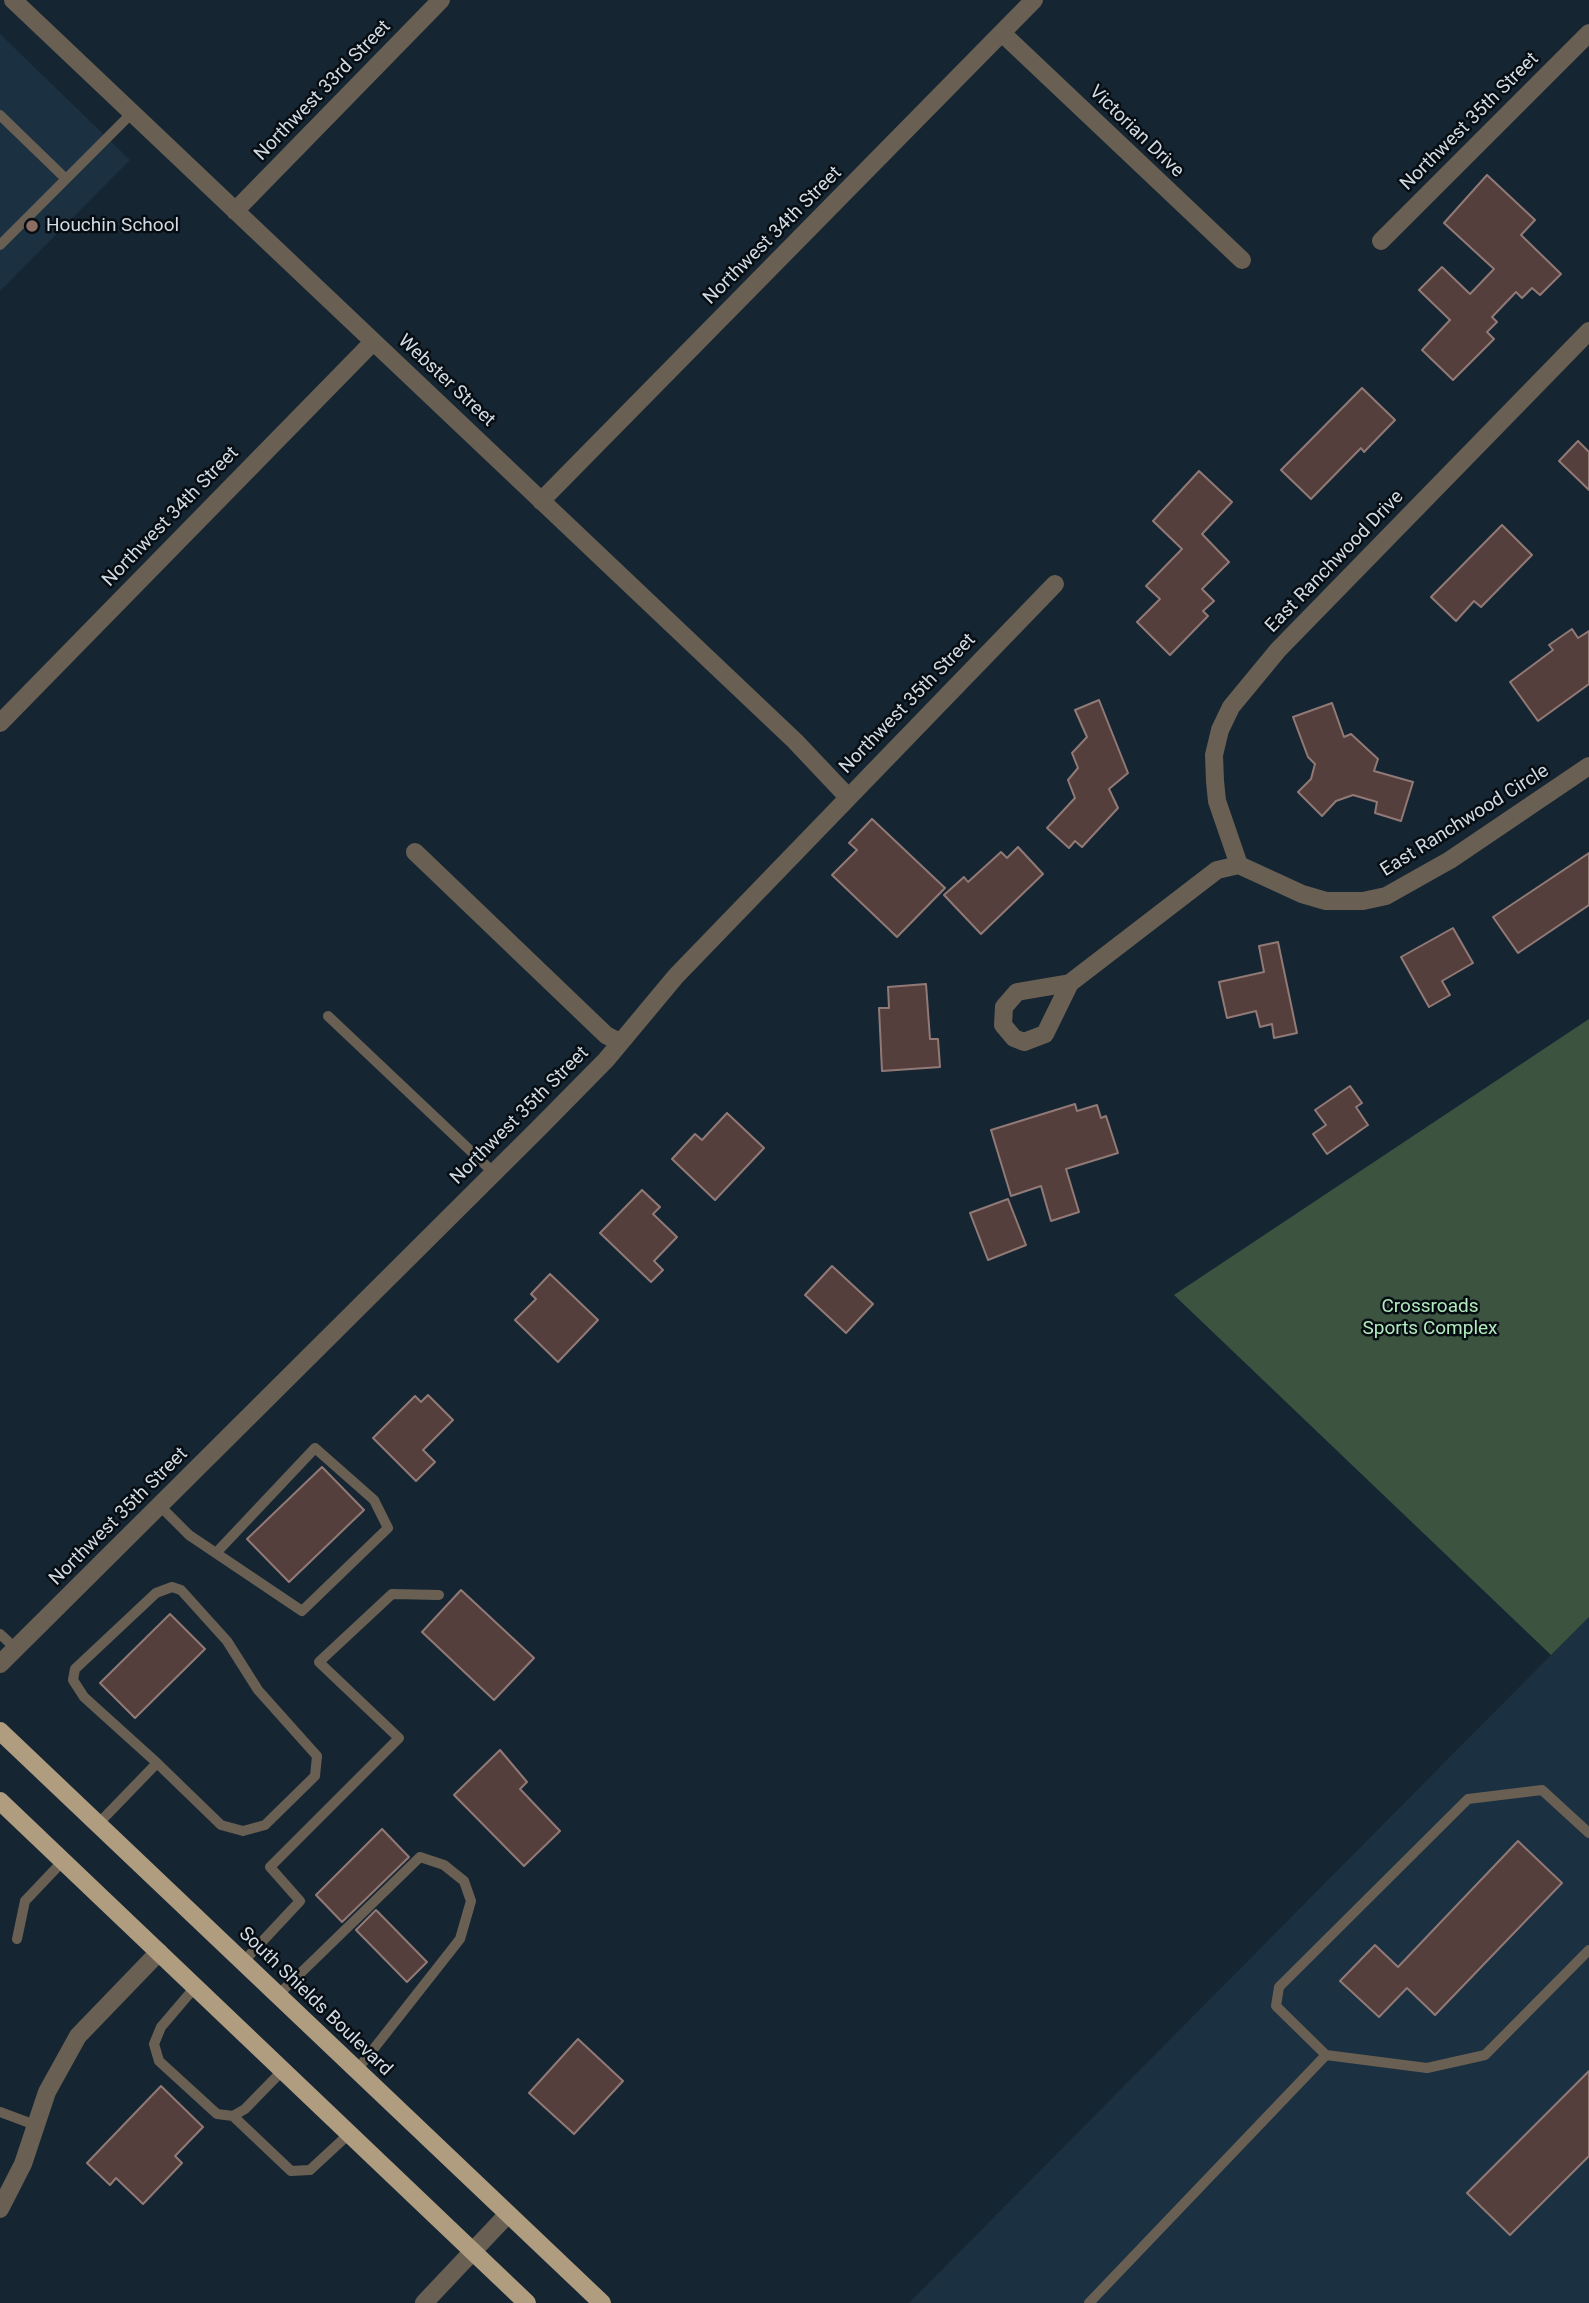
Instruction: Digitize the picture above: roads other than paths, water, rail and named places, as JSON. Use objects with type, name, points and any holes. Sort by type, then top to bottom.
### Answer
[{"type":"main road","name":"South Shields Boulevard","points":[[0,1731],[602,2303]]},
{"type":"main road","points":[[0,1801],[527,2303]]},
{"type":"street","name":"Webster Street","points":[[13,0],[795,741],[847,796]]},
{"type":"street","name":"Northwest 33rd Street","points":[[235,211],[441,0]]},
{"type":"street","name":"Northwest 34th Street","points":[[541,501],[1034,0]]},
{"type":"street","name":"Victorian Drive","points":[[1002,33],[1242,260]]},
{"type":"street","name":"Northwest 35th Street","points":[[1381,241],[1589,33]]},
{"type":"street","name":"East Ranchwood Drive","points":[[1239,865],[1217,801],[1214,781],[1214,755],[1220,730],[1231,707],[1278,650],[1589,331]]},
{"type":"street","name":"Northwest 34th Street","points":[[0,723],[373,342]]},
{"type":"street","name":"Northwest 35th Street","points":[[0,1664],[606,1060],[676,976],[816,833],[847,796],[1055,584]]},
{"type":"street","name":"East Ranchwood Circle","points":[[1239,865],[1302,894],[1325,901],[1346,903],[1386,896],[1450,860],[1589,766]]},
{"type":"street","points":[[415,852],[606,1035],[619,1042]]},
{"type":"street","points":[[1070,983],[1217,870],[1239,865]]},
{"type":"street","points":[[0,2209],[15,2184],[47,2092],[78,2036],[159,1952]]},
{"type":"street","points":[[424,2303],[508,2214]]},
{"type":"lane","points":[[0,245],[132,113]]},
{"type":"lane","points":[[0,116],[66,179]]},
{"type":"lane","points":[[328,1016],[494,1173]]},
{"type":"lane","points":[[160,1506],[189,1535],[216,1553],[303,1611],[388,1528],[374,1500],[315,1448],[216,1553]]},
{"type":"lane","points":[[172,1587],[181,1590],[227,1641],[258,1690],[317,1756],[315,1776],[265,1825],[243,1832],[221,1825],[157,1763],[85,1697],[74,1680],[75,1669],[156,1593],[172,1587]]},
{"type":"lane","points":[[243,1962],[300,1901],[270,1867],[399,1738],[319,1662],[392,1594],[439,1595]]},
{"type":"lane","points":[[0,1633],[15,1648]]},
{"type":"lane","points":[[98,1824],[157,1763]]},
{"type":"lane","points":[[1589,1833],[1542,1790],[1468,1799],[1279,1987],[1276,2006],[1326,2055],[1427,2067],[1485,2056],[1589,1950]]},
{"type":"lane","points":[[278,1996],[421,1857],[444,1865],[464,1881],[471,1901],[460,1939],[357,2070]]},
{"type":"lane","points":[[18,1939],[25,1901],[63,1861]]},
{"type":"lane","points":[[196,1986],[160,2026],[154,2044],[159,2061],[216,2114],[233,2116],[291,2171],[310,2170],[349,2133]]},
{"type":"lane","points":[[1090,2303],[1326,2055]]},
{"type":"lane","points":[[233,2116],[245,2109],[283,2070]]},
{"type":"lane","points":[[0,2112],[35,2125]]},
{"type":"place","name":"Houchin School","points":[[32,226]]},
{"type":"park label","name":"Crossroads Sports Complex","points":[[1430,1318]]}]
